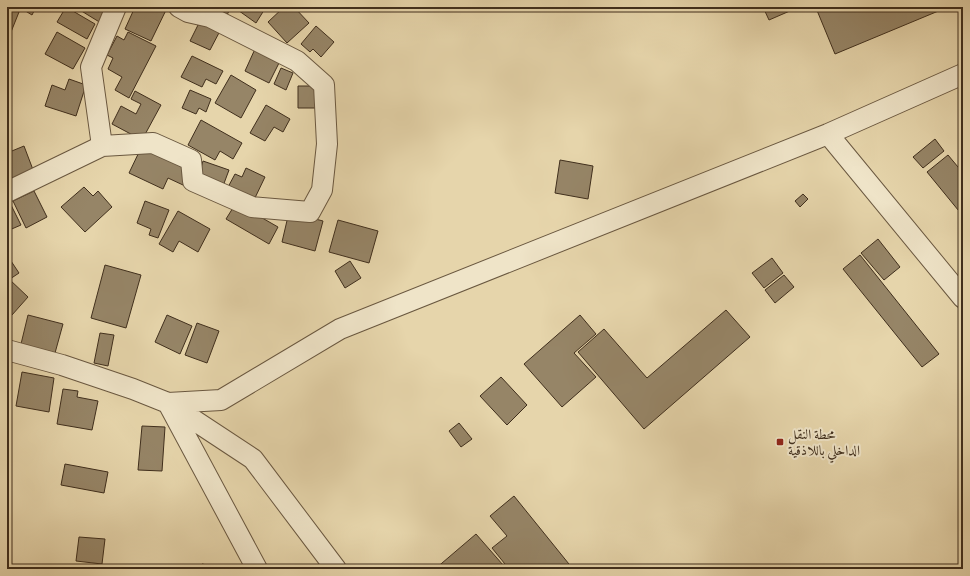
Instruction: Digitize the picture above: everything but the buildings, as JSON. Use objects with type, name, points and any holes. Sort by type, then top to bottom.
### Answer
[{"type":"street","points":[[102,146],[91,67],[116,7]]},
{"type":"street","points":[[7,192],[102,146],[153,143],[191,160],[193,181],[252,207],[310,212],[322,190],[327,144],[324,85],[296,61],[210,17],[188,12],[179,7]]},
{"type":"street","points":[[168,403],[221,400],[340,329],[828,134],[962,77]]},
{"type":"street","points":[[828,134],[963,298]]},
{"type":"street","points":[[7,350],[62,365],[133,389],[168,403],[253,459],[336,569]]},
{"type":"street","points":[[168,403],[257,569]]},
{"type":"place","name":"محطة النقل الداخلي باللاذقية","points":[[780,442]]}]
